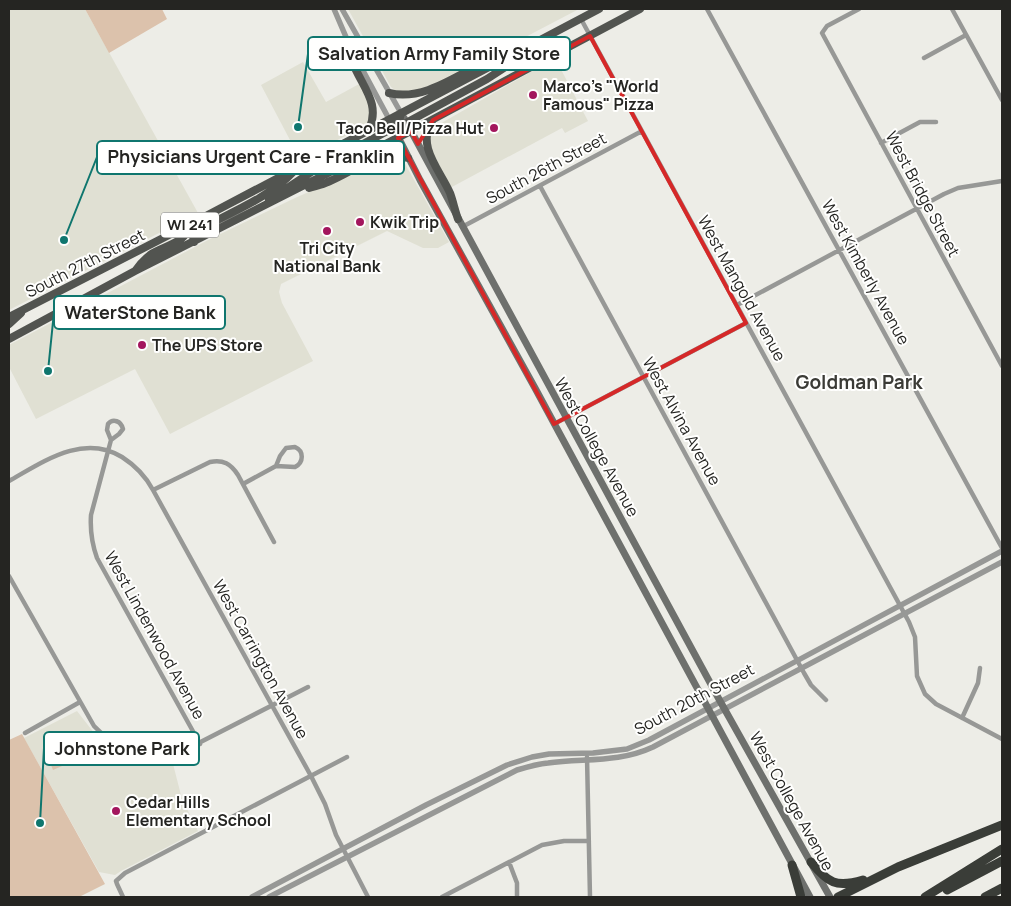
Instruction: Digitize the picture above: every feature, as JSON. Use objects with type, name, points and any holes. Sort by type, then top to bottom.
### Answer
[{"type":"highway","points":[[838,897],[882,874],[1002,825]]},
{"type":"highway","points":[[925,897],[1002,849]]},
{"type":"highway","points":[[933,897],[1002,861]]},
{"type":"highway","points":[[810,862],[821,875],[836,883],[850,883],[882,874]]},
{"type":"highway","points":[[792,865],[801,897]]},
{"type":"highway","points":[[984,897],[1002,889]]},
{"type":"highway","points":[[990,897],[1002,889]]},
{"type":"main road","name":"South 27th Street","points":[[9,317],[185,227],[599,9]]},
{"type":"main road","name":"South 27th Street","points":[[9,339],[135,271],[433,120],[640,9]]},
{"type":"main road","points":[[398,138],[406,123],[487,80],[531,50],[540,39]]},
{"type":"main road","points":[[348,42],[355,67],[369,94],[373,109],[374,117],[369,130]]},
{"type":"main road","points":[[389,93],[405,95],[420,93],[490,58],[524,47]]},
{"type":"main road","points":[[251,212],[316,169],[393,128],[399,122],[401,113]]},
{"type":"main road","name":"West College Avenue","points":[[401,113],[720,701],[830,897]]},
{"type":"main road","name":"West College Avenue","points":[[390,119],[408,158],[709,708],[810,897]]},
{"type":"main road","points":[[433,120],[426,130],[426,144],[431,158],[450,194],[458,219]]},
{"type":"main road","points":[[293,192],[328,182],[380,157],[392,155],[408,158]]},
{"type":"main road","points":[[194,242],[194,236],[200,229],[255,200],[287,179],[298,167]]},
{"type":"main road","points":[[135,271],[152,254],[182,238],[187,231],[185,227]]},
{"type":"main road","points":[[9,324],[26,308]]},
{"type":"street","name":"West College Avenue","points":[[334,9],[348,42],[390,119]]},
{"type":"street","name":"West College Avenue","points":[[342,9],[401,113]]},
{"type":"street","name":"West Kimberly Avenue","points":[[708,9],[1002,549]]},
{"type":"street","name":"West Bridge Street","points":[[859,9],[827,26],[822,33],[1002,366]]},
{"type":"street","points":[[952,9],[1002,100]]},
{"type":"street","name":"West Mangold Avenue","points":[[581,18],[901,605],[914,636],[916,670],[925,694],[936,704],[1002,739]]},
{"type":"street","points":[[924,58],[966,35]]},
{"type":"street","points":[[881,143],[920,122],[936,122]]},
{"type":"street","name":"South 26th Street","points":[[462,228],[642,131]]},
{"type":"street","points":[[737,305],[944,194],[958,188],[1002,181]]},
{"type":"street","name":"West Alvina Avenue","points":[[540,186],[802,669],[811,685],[826,700]]},
{"type":"street","points":[[554,424],[746,322]]},
{"type":"street","name":"West Lindenwood Avenue","points":[[111,440],[90,515],[93,547],[97,558],[200,744]]},
{"type":"street","points":[[9,481],[63,452],[85,447],[109,450]]},
{"type":"street","points":[[243,484],[276,466],[292,468],[299,465],[302,458],[300,450],[295,447],[286,448],[282,452],[276,466]]},
{"type":"street","name":"West Carrington Avenue","points":[[109,450],[128,460],[141,471],[153,490],[311,776],[368,897]]},
{"type":"street","points":[[153,490],[204,464],[216,460],[226,463],[231,466],[243,484],[274,542]]},
{"type":"street","name":"South 20th Street","points":[[252,897],[507,765],[549,754],[587,753],[627,748],[641,743],[901,605],[1002,549]]},
{"type":"street","name":"South 20th Street","points":[[268,897],[517,770],[546,763],[588,761],[628,756],[644,751],[725,710],[1002,562]]},
{"type":"street","points":[[9,576],[94,726],[103,736],[120,748],[150,756],[163,757],[183,751],[200,744],[308,687]]},
{"type":"street","points":[[962,718],[978,683],[980,668]]},
{"type":"street","points":[[25,732],[80,702]]},
{"type":"street","points":[[587,753],[590,897]]},
{"type":"street","points":[[123,897],[116,881],[125,873],[348,757]]},
{"type":"street","points":[[442,897],[536,848],[549,844],[589,841]]},
{"type":"street","points":[[509,862],[517,883],[517,897]]},
{"type":"highlighted area","points":[[590,36],[746,323],[554,424],[398,138],[411,131],[418,144],[433,120]]},
{"type":"shaded area","points":[[9,9],[85,9],[198,213],[9,310]]},
{"type":"shaded area","points":[[85,9],[162,9],[167,19],[109,53]]},
{"type":"shaded area","points":[[348,9],[579,9],[514,43],[498,49],[499,52],[432,86],[418,91],[396,91],[391,87]]},
{"type":"shaded area","points":[[555,58],[588,121],[565,133],[562,128],[450,188],[432,155],[429,132],[431,129]]},
{"type":"shaded area","points":[[303,62],[326,102],[361,83],[372,113],[369,123],[363,127],[300,159],[261,85]]},
{"type":"shaded area","points":[[384,159],[401,159],[404,162],[449,242],[438,248],[423,248],[387,231],[281,284],[279,292],[282,303],[313,361],[170,434],[135,369],[36,419],[9,367],[9,345],[210,239],[295,198]]},
{"type":"shaded area","points":[[77,711],[98,738],[117,751],[141,759],[172,760],[182,799],[198,831],[115,875],[99,872],[24,738]]},
{"type":"shaded area","points":[[22,734],[105,884],[79,897],[9,897],[9,740]]},
{"type":"shaded area","points":[[82,744],[87,755],[53,770],[49,760]]},
{"type":"place","name":"Marco's \"World Famous\" Pizza","points":[[533,95]]},
{"type":"place","name":"Salvation Army Family Store","points":[[298,127]]},
{"type":"place","name":"Taco Bell/Pizza Hut","points":[[494,128]]},
{"type":"place","name":"Kwik Trip","points":[[360,222]]},
{"type":"place","name":"Tri City National Bank","points":[[327,231]]},
{"type":"place","name":"Physicians Urgent Care - Franklin","points":[[64,240]]},
{"type":"place","name":"The UPS Store","points":[[142,345]]},
{"type":"place","name":"WaterStone Bank","points":[[48,371]]},
{"type":"place","name":"Cedar Hills Elementary School","points":[[116,811]]},
{"type":"place","name":"Johnstone Park","points":[[40,823]]},
{"type":"district","name":"Goldman Park","points":[[859,382]]}]
